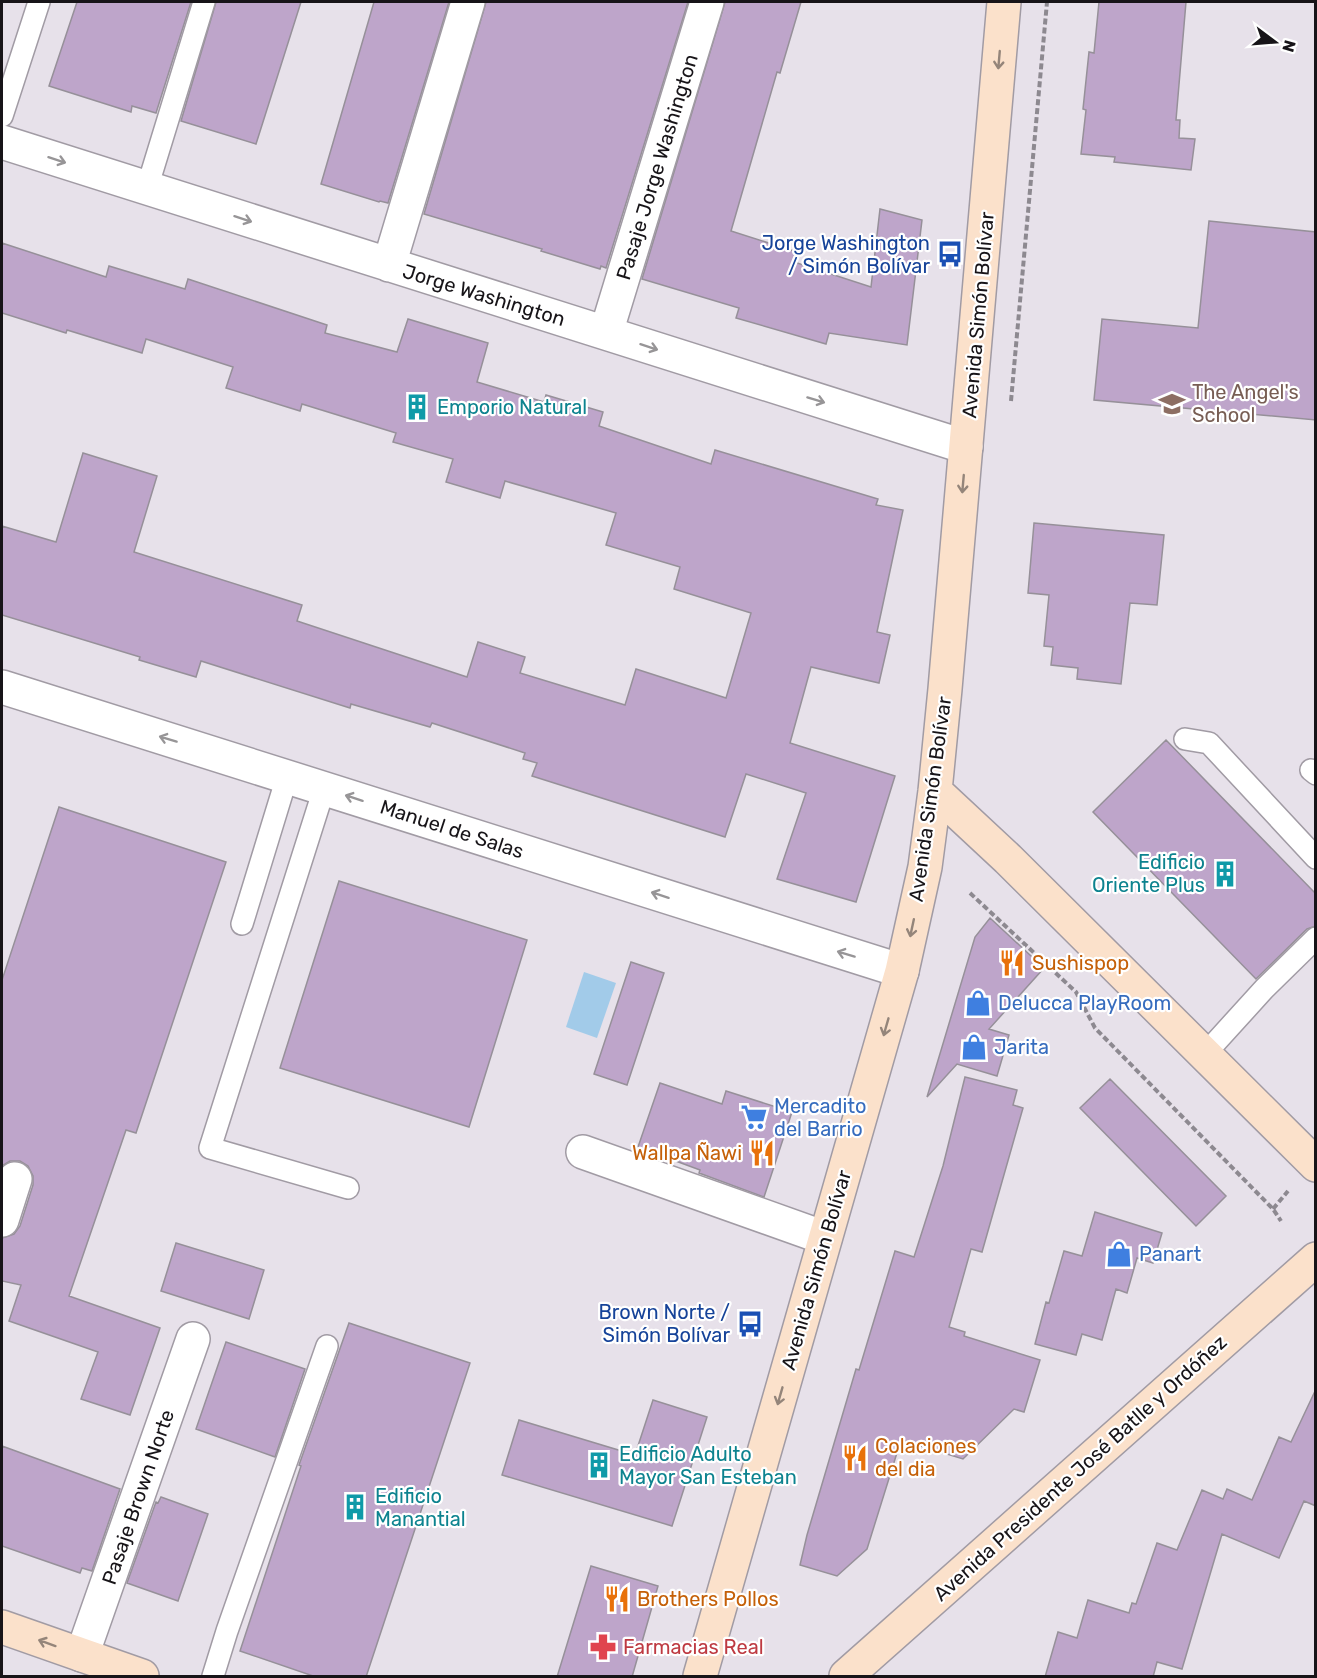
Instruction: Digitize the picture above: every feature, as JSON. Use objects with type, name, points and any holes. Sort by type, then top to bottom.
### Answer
[{"type":"street","points":[[389,265],[468,2]]},
{"type":"street","name":"Pasaje Jorge Washington","points":[[606,333],[707,2]]},
{"type":"street","name":"Avenida Simón Bolívar","points":[[700,1677],[902,971],[925,867],[935,791],[1004,2]]},
{"type":"street","name":"Jorge Washington","points":[[2,142],[966,447]]},
{"type":"street","name":"Manuel de Salas","points":[[2,687],[902,971]]},
{"type":"street","points":[[935,791],[1008,859],[1316,1164]]},
{"type":"street","points":[[583,1152],[825,1238]]},
{"type":"street","points":[[2,1220],[15,1179]]},
{"type":"street","name":"Avenida Presidente José Batlle y Ordóñez","points":[[846,1677],[1316,1259]]},
{"type":"street","name":"Pasaje Brown Norte","points":[[82,1656],[193,1339]]},
{"type":"street","points":[[2,1627],[142,1677]]},
{"type":"lane","points":[[2,116],[39,2]]},
{"type":"lane","points":[[147,188],[204,2]]},
{"type":"lane","points":[[1185,739],[1209,743],[1316,858]]},
{"type":"lane","points":[[242,924],[287,777]]},
{"type":"lane","points":[[324,789],[210,1148],[348,1188]]},
{"type":"lane","points":[[1205,1054],[1264,989],[1316,938]]},
{"type":"lane","points":[[213,1677],[327,1346]]},
{"type":"path","points":[[970,893],[1076,992],[1095,1028],[1273,1209],[1281,1221]]},
{"type":"path","points":[[1273,1209],[1288,1191]]},
{"type":"water","points":[[584,972],[616,983],[597,1038],[566,1027]]},
{"type":"building","points":[[77,2],[191,2],[156,113],[132,106],[131,112],[49,86]]},
{"type":"building","points":[[216,2],[301,2],[256,144],[181,121]]},
{"type":"building","points":[[374,2],[449,2],[388,203],[321,184]]},
{"type":"building","points":[[486,2],[688,2],[606,268],[601,266],[600,269],[424,214]]},
{"type":"building","points":[[725,2],[801,2],[780,73],[777,72],[731,231],[797,252],[794,262],[871,287],[880,209],[922,220],[907,345],[829,333],[826,344],[736,318],[739,308],[642,279]]},
{"type":"building","points":[[1099,2],[1186,2],[1176,120],[1180,120],[1179,138],[1195,139],[1191,170],[1114,162],[1115,157],[1081,154],[1089,52],[1094,53]]},
{"type":"building","points":[[1209,221],[1316,232],[1316,420],[1094,400],[1102,319],[1198,328]]},
{"type":"building","points":[[2,243],[106,277],[109,266],[185,289],[188,279],[327,325],[325,333],[397,352],[408,319],[488,343],[477,382],[544,402],[546,395],[603,412],[599,426],[711,464],[715,450],[878,499],[876,505],[903,510],[877,632],[890,635],[879,683],[811,667],[790,743],[895,776],[856,902],[777,879],[806,793],[746,774],[725,837],[532,776],[537,763],[523,759],[525,753],[432,723],[430,727],[351,704],[350,708],[201,661],[196,677],[139,660],[140,657],[2,615],[2,526],[56,542],[83,453],[157,476],[134,552],[302,605],[297,621],[467,677],[478,642],[525,657],[520,673],[625,705],[636,669],[726,698],[751,613],[674,589],[680,567],[606,545],[616,513],[505,481],[500,498],[446,482],[453,459],[393,442],[396,433],[302,404],[300,411],[226,388],[233,367],[146,339],[142,353],[2,313]]},
{"type":"building","points":[[1034,523],[1164,535],[1157,605],[1130,603],[1121,684],[1077,679],[1078,668],[1051,665],[1053,647],[1044,646],[1049,595],[1028,593]]},
{"type":"building","name":"Edificio Oriente Plus","points":[[1166,740],[1316,894],[1316,926],[1307,929],[1256,979],[1093,812]]},
{"type":"building","points":[[59,807],[226,862],[136,1133],[126,1130],[69,1296],[160,1328],[130,1415],[81,1399],[98,1352],[9,1321],[21,1285],[2,1281],[2,1238],[14,1234],[20,1226],[33,1185],[33,1176],[28,1166],[20,1161],[10,1161],[2,1166],[2,980]]},
{"type":"building","points":[[339,881],[527,940],[469,1127],[280,1068]]},
{"type":"building","points":[[990,918],[1044,968],[989,1029],[1009,1035],[997,1076],[957,1064],[927,1097],[975,937]]},
{"type":"building","points":[[631,962],[664,973],[627,1085],[594,1074]]},
{"type":"building","points":[[965,1077],[1017,1090],[1013,1105],[1023,1108],[982,1252],[971,1249],[949,1327],[965,1332],[964,1336],[1040,1360],[1024,1412],[1014,1409],[963,1459],[901,1440],[867,1549],[837,1576],[800,1565],[807,1535],[856,1369],[859,1370],[895,1251],[914,1257],[943,1166]]},
{"type":"building","points":[[1110,1079],[1226,1196],[1196,1226],[1080,1108]]},
{"type":"building","points":[[660,1083],[722,1104],[726,1091],[792,1112],[764,1197],[638,1147]]},
{"type":"building","points":[[1095,1212],[1162,1233],[1153,1263],[1137,1258],[1127,1293],[1116,1289],[1102,1340],[1082,1334],[1076,1355],[1035,1344],[1046,1302],[1049,1303],[1064,1251],[1082,1256]]},
{"type":"building","points":[[176,1243],[264,1270],[249,1319],[161,1291]]},
{"type":"building","name":"Edificio Manantial","points":[[349,1323],[470,1363],[366,1677],[316,1677],[240,1651],[301,1466],[299,1465]]},
{"type":"building","points":[[226,1342],[305,1369],[275,1457],[196,1429]]},
{"type":"building","points":[[1316,1389],[1316,1506],[1304,1501],[1279,1558],[1222,1534],[1182,1669],[1157,1662],[1153,1677],[1045,1677],[1058,1632],[1077,1638],[1088,1600],[1129,1613],[1132,1603],[1136,1604],[1157,1543],[1177,1550],[1202,1490],[1223,1499],[1227,1489],[1252,1500],[1279,1437],[1291,1442]]},
{"type":"building","name":"Edificio Adulto Mayor San Esteban","points":[[653,1400],[707,1417],[672,1526],[502,1475],[519,1420],[635,1455]]},
{"type":"building","points":[[2,1446],[120,1489],[92,1571],[82,1568],[80,1573],[2,1546]]},
{"type":"building","points":[[161,1497],[208,1514],[178,1601],[127,1583],[156,1502],[158,1503]]},
{"type":"building","points":[[591,1566],[658,1586],[632,1677],[557,1677]]},
{"type":"place","name":"Jorge Washington / Simón Bolívar","points":[[950,254]]},
{"type":"place","name":"The Angel's School","points":[[1172,404]]},
{"type":"place","name":"Emporio Natural","points":[[417,407]]},
{"type":"place","name":"Edificio Oriente Plus","points":[[1225,874]]},
{"type":"place","name":"Sushispop","points":[[1012,963]]},
{"type":"place","name":"Delucca PlayRoom","points":[[978,1003]]},
{"type":"place","name":"Jarita","points":[[974,1047]]},
{"type":"place","name":"Mercadito del Barrio","points":[[754,1117]]},
{"type":"place","name":"Wallpa Ñawi","points":[[762,1153]]},
{"type":"place","name":"Panart","points":[[1119,1254]]},
{"type":"place","name":"Brown Norte / Simón Bolívar","points":[[750,1324]]},
{"type":"place","name":"Colaciones del dia","points":[[855,1458]]},
{"type":"place","name":"Edificio Adulto Mayor San Esteban","points":[[599,1465]]},
{"type":"place","name":"Edificio Manantial","points":[[355,1507]]},
{"type":"place","name":"Brothers Pollos","points":[[617,1599]]},
{"type":"place","name":"Farmacias Real","points":[[603,1647]]}]
